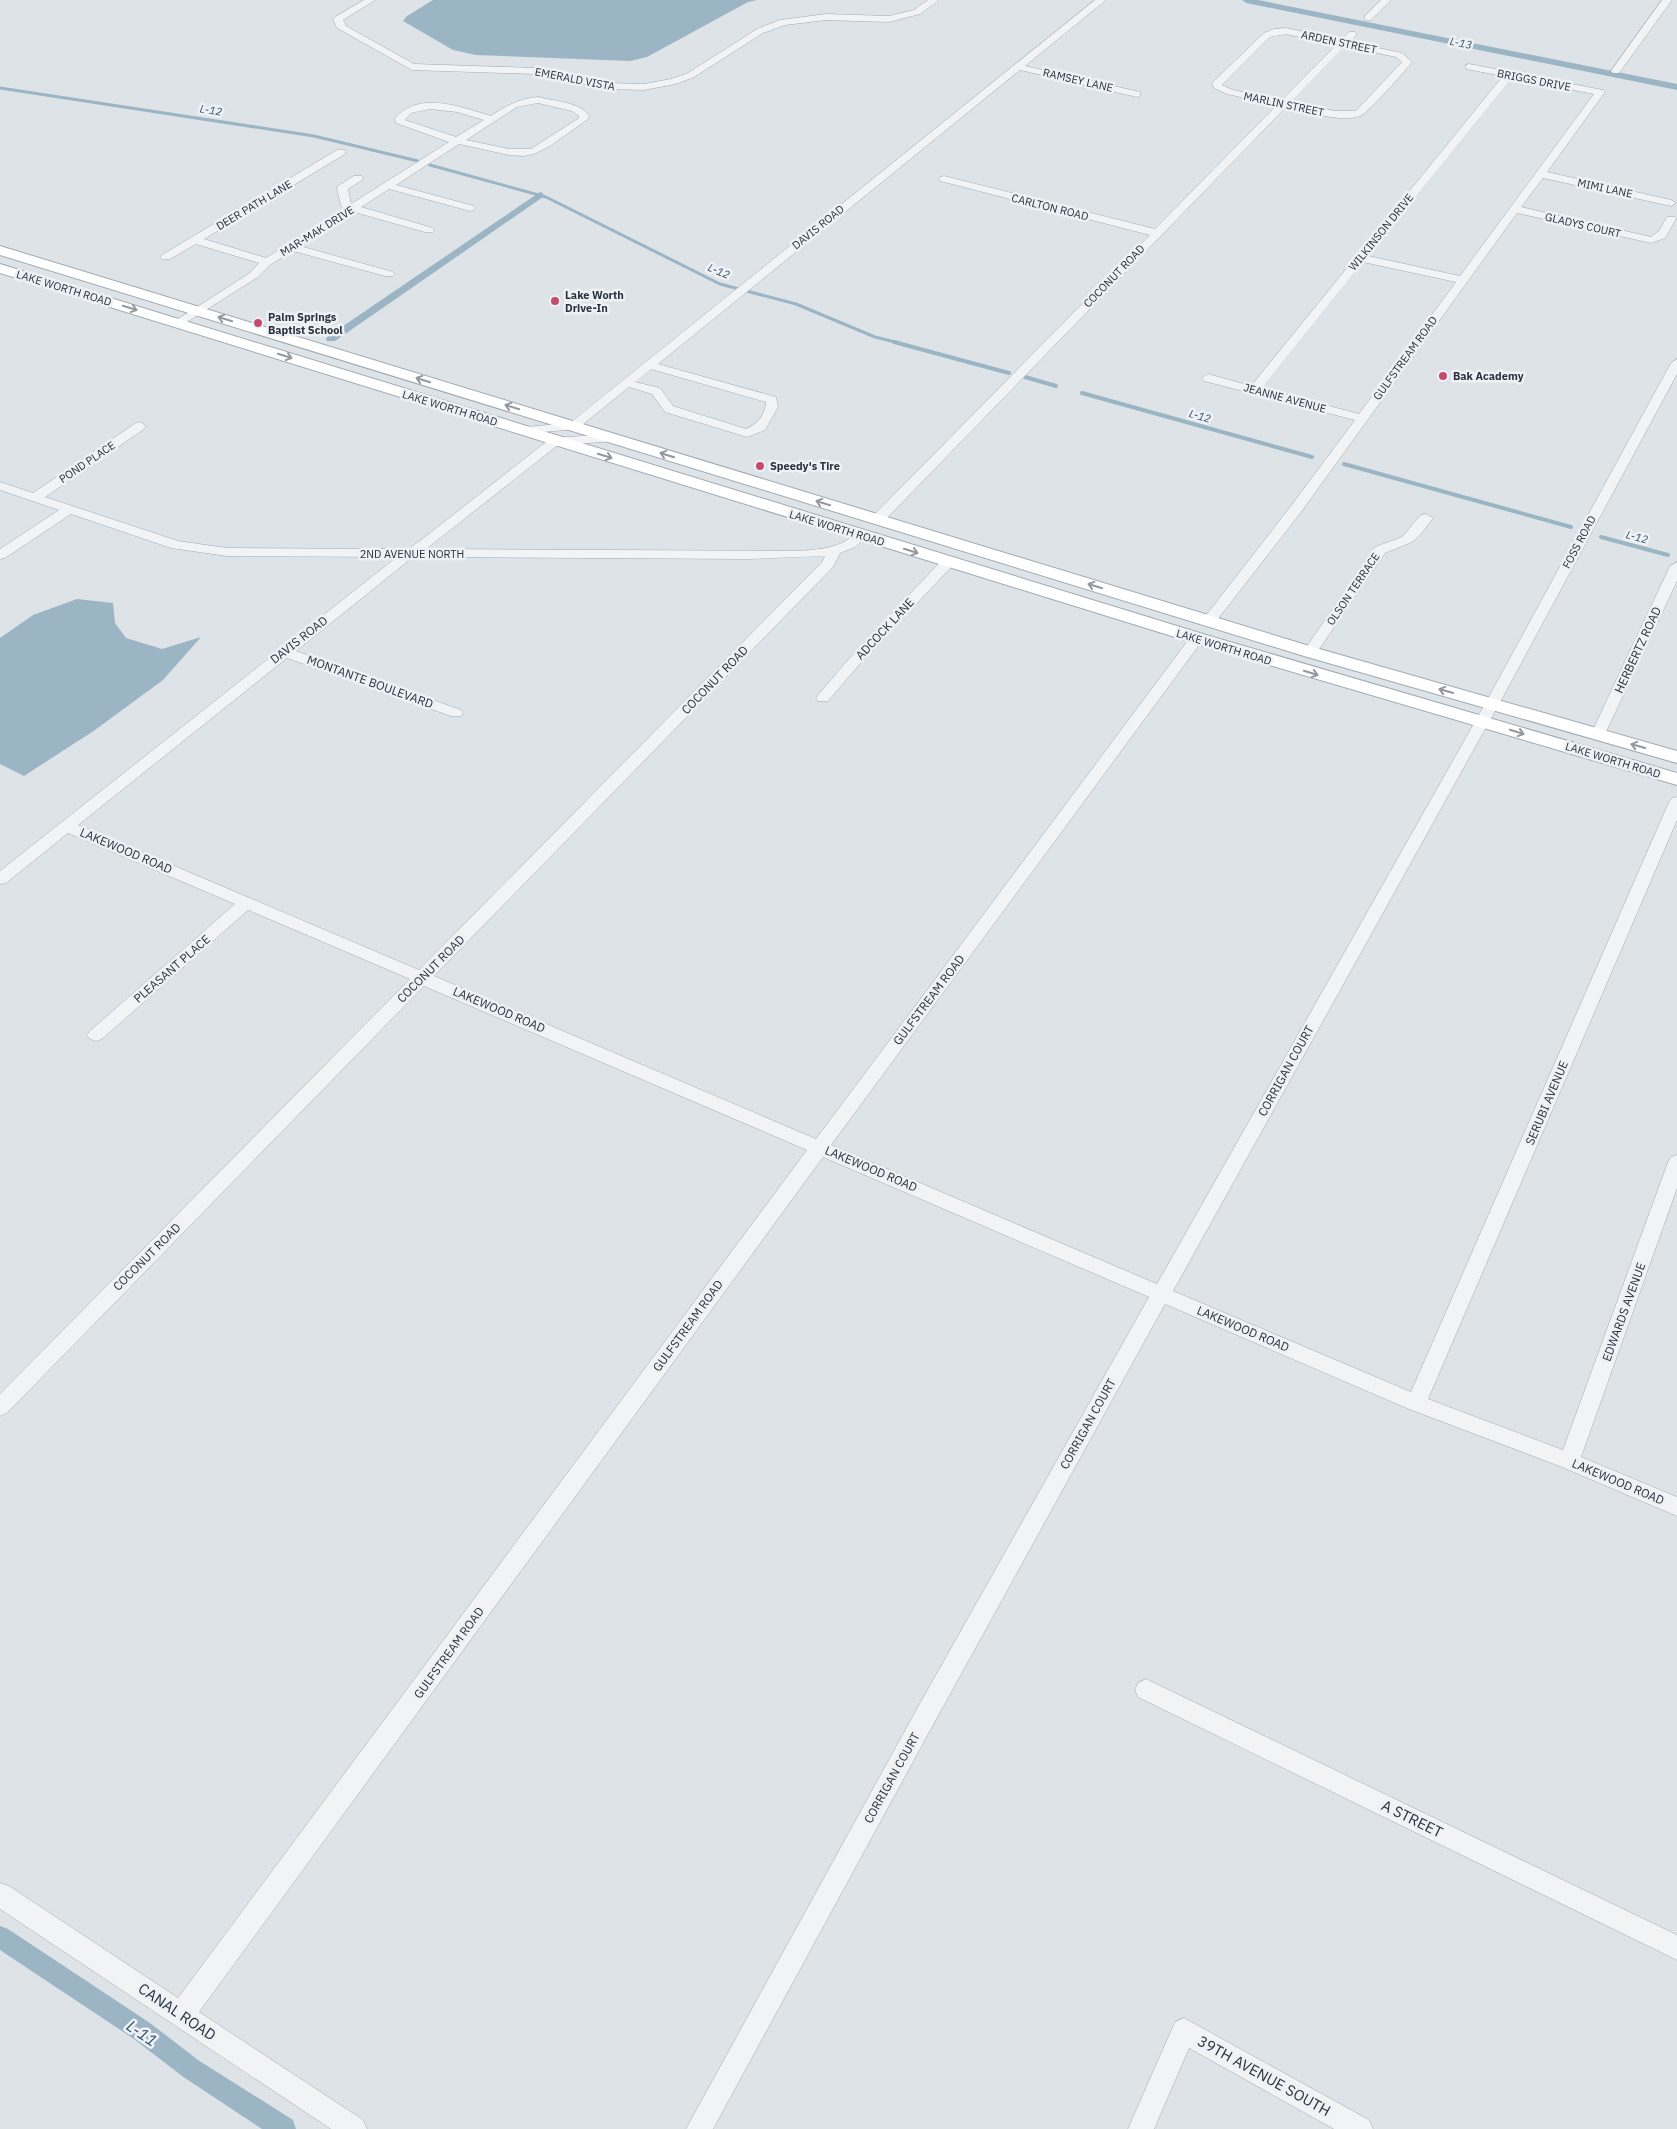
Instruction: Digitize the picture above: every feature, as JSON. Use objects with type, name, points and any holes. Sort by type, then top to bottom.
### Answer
[{"type":"main road","name":"LAKE WORTH ROAD","points":[[0,250],[1310,652],[1677,779]]},
{"type":"main road","points":[[0,258],[40,270],[55,267]]},
{"type":"main road","name":"LAKE WORTH ROAD","points":[[0,268],[1351,685],[1598,734],[1677,757]]},
{"type":"main road","points":[[776,509],[811,512],[857,526],[865,526],[878,519]]},
{"type":"main road","points":[[862,535],[882,530],[931,543],[957,544]]},
{"type":"main road","points":[[1102,609],[1117,605],[1181,625],[1196,625],[1209,621]]},
{"type":"main road","points":[[1197,638],[1228,637],[1290,656],[1310,652]]},
{"type":"street","name":"EMERALD VISTA","points":[[370,0],[342,15],[338,19],[339,24],[342,28],[412,67],[536,71],[625,88],[659,85],[684,78],[760,32],[783,22],[812,18],[896,18],[917,12],[934,0]]},
{"type":"street","name":"DAVIS ROAD","points":[[573,426],[1101,0]]},
{"type":"street","points":[[1368,18],[1386,0]]},
{"type":"street","points":[[1616,71],[1667,0]]},
{"type":"street","name":"ARDEN STREET","points":[[1220,88],[1217,83],[1267,35],[1274,32],[1292,32],[1403,57],[1407,62],[1406,64],[1359,113],[1348,115]]},
{"type":"street","name":"COCONUT ROAD","points":[[878,519],[1352,34]]},
{"type":"street","name":"RAMSEY LANE","points":[[1018,66],[1137,94]]},
{"type":"street","name":"BRIGGS DRIVE","points":[[1469,67],[1600,92]]},
{"type":"street","name":"WILKINSON DRIVE","points":[[1254,390],[1510,75]]},
{"type":"street","name":"MARLIN STREET","points":[[1220,88],[1283,104],[1348,115]]},
{"type":"street","name":"GULFSTREAM ROAD","points":[[1209,621],[1296,509],[1600,92]]},
{"type":"street","name":"MAR-MAK DRIVE","points":[[178,323],[254,275],[267,262],[519,102],[543,101],[580,111],[584,116],[560,135],[528,153],[509,153],[458,141]]},
{"type":"street","points":[[458,141],[407,126],[400,119],[413,108],[432,105],[492,119]]},
{"type":"street","name":"DEER PATH LANE","points":[[166,258],[341,152]]},
{"type":"street","name":"MIMI LANE","points":[[1540,174],[1671,203]]},
{"type":"street","points":[[358,178],[342,188],[346,206],[429,230]]},
{"type":"street","name":"CARLTON ROAD","points":[[944,180],[1156,233]]},
{"type":"street","points":[[389,186],[470,208]]},
{"type":"street","name":"GLADYS COURT","points":[[1514,209],[1652,240],[1658,240],[1661,237],[1671,219]]},
{"type":"street","points":[[195,240],[267,262]]},
{"type":"street","points":[[292,247],[389,274]]},
{"type":"street","points":[[1360,258],[1462,280]]},
{"type":"street","name":"FOSS ROAD","points":[[1487,713],[1677,363]]},
{"type":"street","points":[[626,383],[656,392],[669,409],[747,433],[761,427],[772,407],[772,400],[650,365]]},
{"type":"street","name":"JEANNE AVENUE","points":[[1208,378],[1362,418]]},
{"type":"street","name":"POND PLACE","points":[[34,498],[140,426]]},
{"type":"street","points":[[525,431],[573,426]]},
{"type":"street","points":[[554,440],[613,438]]},
{"type":"street","name":"DAVIS ROAD","points":[[0,879],[284,652],[409,554],[425,544],[554,440]]},
{"type":"street","name":"2ND AVENUE NORTH","points":[[0,486],[176,546],[227,552],[748,555],[815,553],[834,550]]},
{"type":"street","points":[[0,555],[68,510]]},
{"type":"street","name":"OLSON TERRACE","points":[[1310,652],[1380,550],[1398,544],[1415,535],[1426,518]]},
{"type":"street","points":[[834,550],[846,546],[862,535]]},
{"type":"street","name":"COCONUT ROAD","points":[[4,1397],[424,977],[828,564],[834,550]]},
{"type":"street","name":"ADCOCK LANE","points":[[823,698],[853,663],[948,562]]},
{"type":"street","name":"HERBERTZ ROAD","points":[[1598,734],[1677,566]]},
{"type":"street","name":"GULFSTREAM ROAD","points":[[181,2015],[1197,638]]},
{"type":"street","name":"MONTANTE BOULEVARD","points":[[284,652],[456,713]]},
{"type":"street","name":"CORRIGAN COURT","points":[[699,2129],[1161,1294],[1487,713]]},
{"type":"street","name":"SERUBI AVENUE","points":[[1416,1403],[1677,802]]},
{"type":"street","name":"LAKEWOOD ROAD","points":[[67,826],[424,977],[1416,1403],[1569,1461],[1677,1507]]},
{"type":"street","name":"PLEASANT PLACE","points":[[96,1035],[247,902]]},
{"type":"street","name":"EDWARDS AVENUE","points":[[1569,1461],[1677,1162]]},
{"type":"street","name":"A STREET","points":[[1146,1690],[1677,1948]]},
{"type":"street","name":"CANAL ROAD","points":[[0,1895],[354,2129]]},
{"type":"street","name":"39TH AVENUE SOUTH","points":[[1141,2129],[1184,2031],[1360,2129]]},
{"type":"water","points":[[433,0],[757,0],[748,2],[647,57],[630,61],[476,55],[453,50],[403,21],[407,16]]},
{"type":"water","points":[[77,599],[113,603],[115,623],[126,638],[162,649],[201,637],[163,680],[95,730],[24,776],[0,764],[0,638],[33,615]]},
{"type":"waterway","name":"L-13","points":[[1246,0],[1677,87]]},
{"type":"waterway","name":"L-12","points":[[0,88],[314,136],[418,161]]},
{"type":"waterway","name":"L-12","points":[[430,165],[546,197],[720,284],[796,304],[875,337],[899,343]]},
{"type":"waterway","points":[[331,339],[540,195]]},
{"type":"waterway","name":"L-12","points":[[894,342],[1009,373]]},
{"type":"waterway","name":"L-12","points":[[1025,377],[1056,386]]},
{"type":"waterway","name":"L-12","points":[[1082,393],[1312,457]]},
{"type":"waterway","name":"L-12","points":[[1344,464],[1571,527]]},
{"type":"waterway","name":"L-12","points":[[1601,537],[1668,555]]},
{"type":"waterway","name":"L-11","points":[[0,1937],[142,2031],[190,2068],[284,2129]]},
{"type":"place","name":"Lake Worth Drive-In","points":[[555,301]]},
{"type":"place","name":"Palm Springs Baptist School","points":[[258,323]]},
{"type":"place","name":"Bak Academy","points":[[1443,376]]},
{"type":"place","name":"Speedy's Tire","points":[[760,466]]}]
